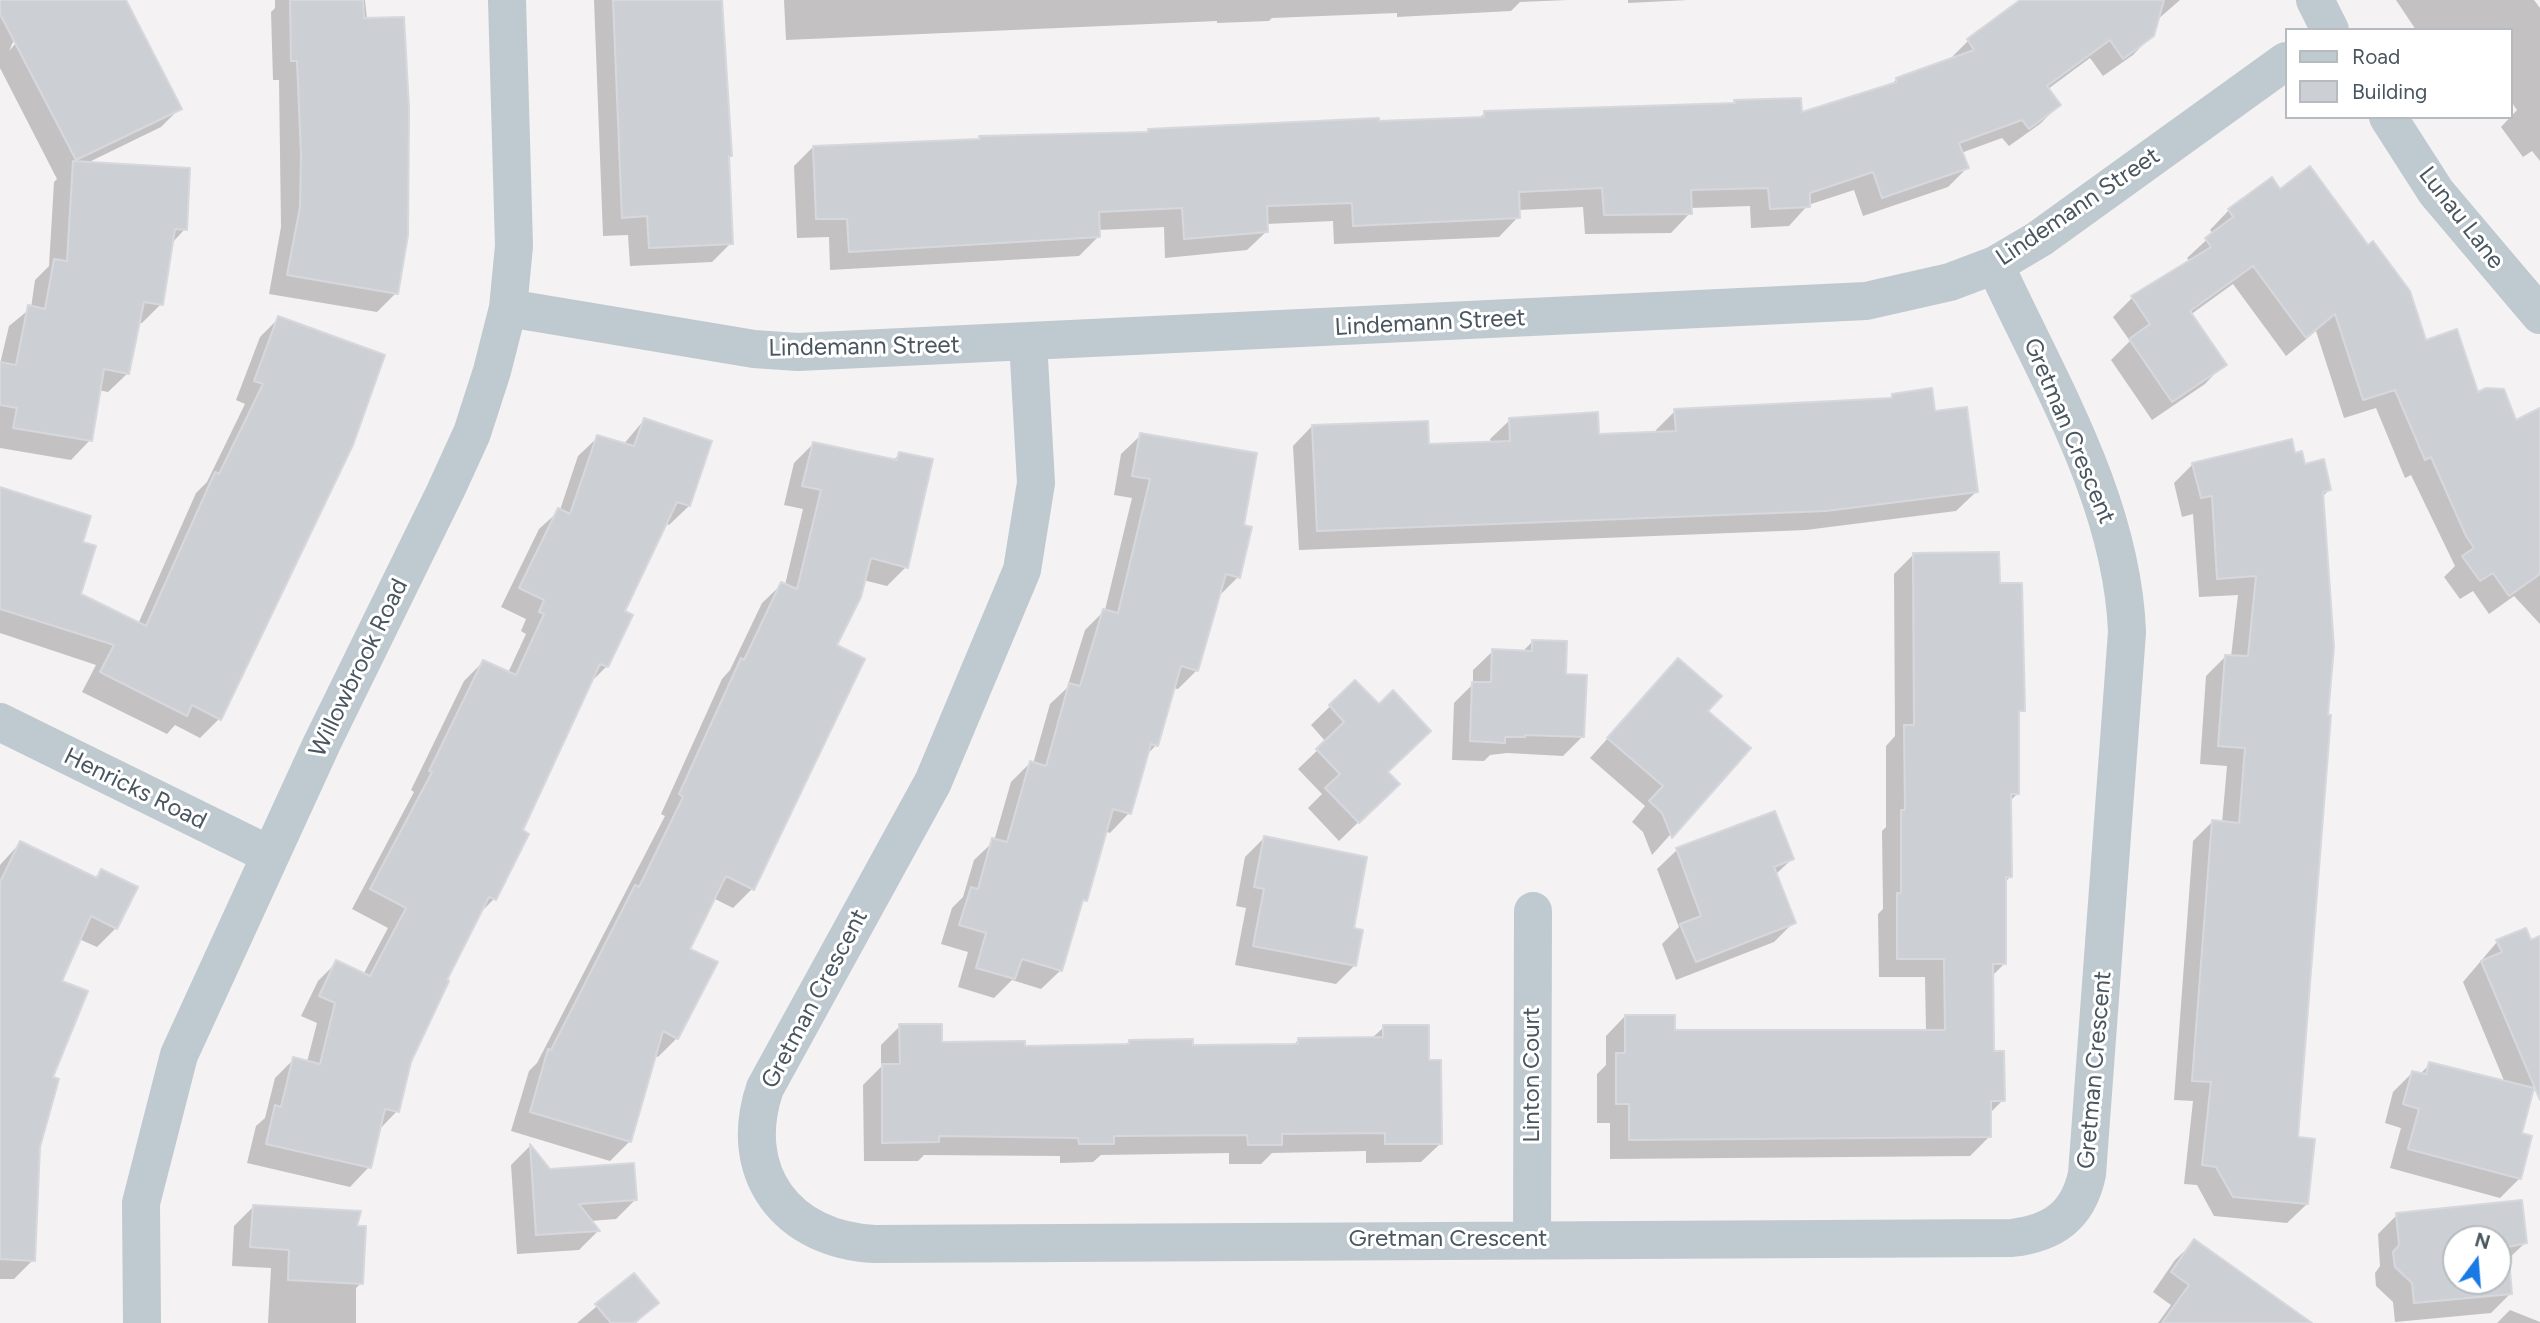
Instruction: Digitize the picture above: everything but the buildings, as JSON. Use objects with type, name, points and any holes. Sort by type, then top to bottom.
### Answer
[{"type":"street","name":"Willowbrook Road","points":[[142,1323],[141,1203],[179,1055],[270,855],[467,444],[492,371],[508,308],[514,246],[507,0]]},
{"type":"street","points":[[2315,0],[2329,28]]},
{"type":"street","name":"Lindemann Street","points":[[508,308],[754,349],[799,352],[1842,305],[1919,291],[1995,265],[2039,239],[2284,62]]},
{"type":"street","name":"Lunau Lane","points":[[2389,119],[2436,192],[2540,315]]},
{"type":"street","name":"Gretman Crescent","points":[[1028,341],[1036,483],[1022,570],[933,782],[765,1088],[759,1106],[756,1145],[769,1187],[797,1220],[816,1231],[855,1243],[2012,1238],[2051,1229],[2065,1220],[2084,1190],[2127,657],[2126,604],[2117,546],[2098,487],[1995,265]]},
{"type":"street","name":"Henricks Road","points":[[0,722],[270,855]]},
{"type":"street","name":"Linton Court","points":[[1532,1238],[1533,911]]}]
